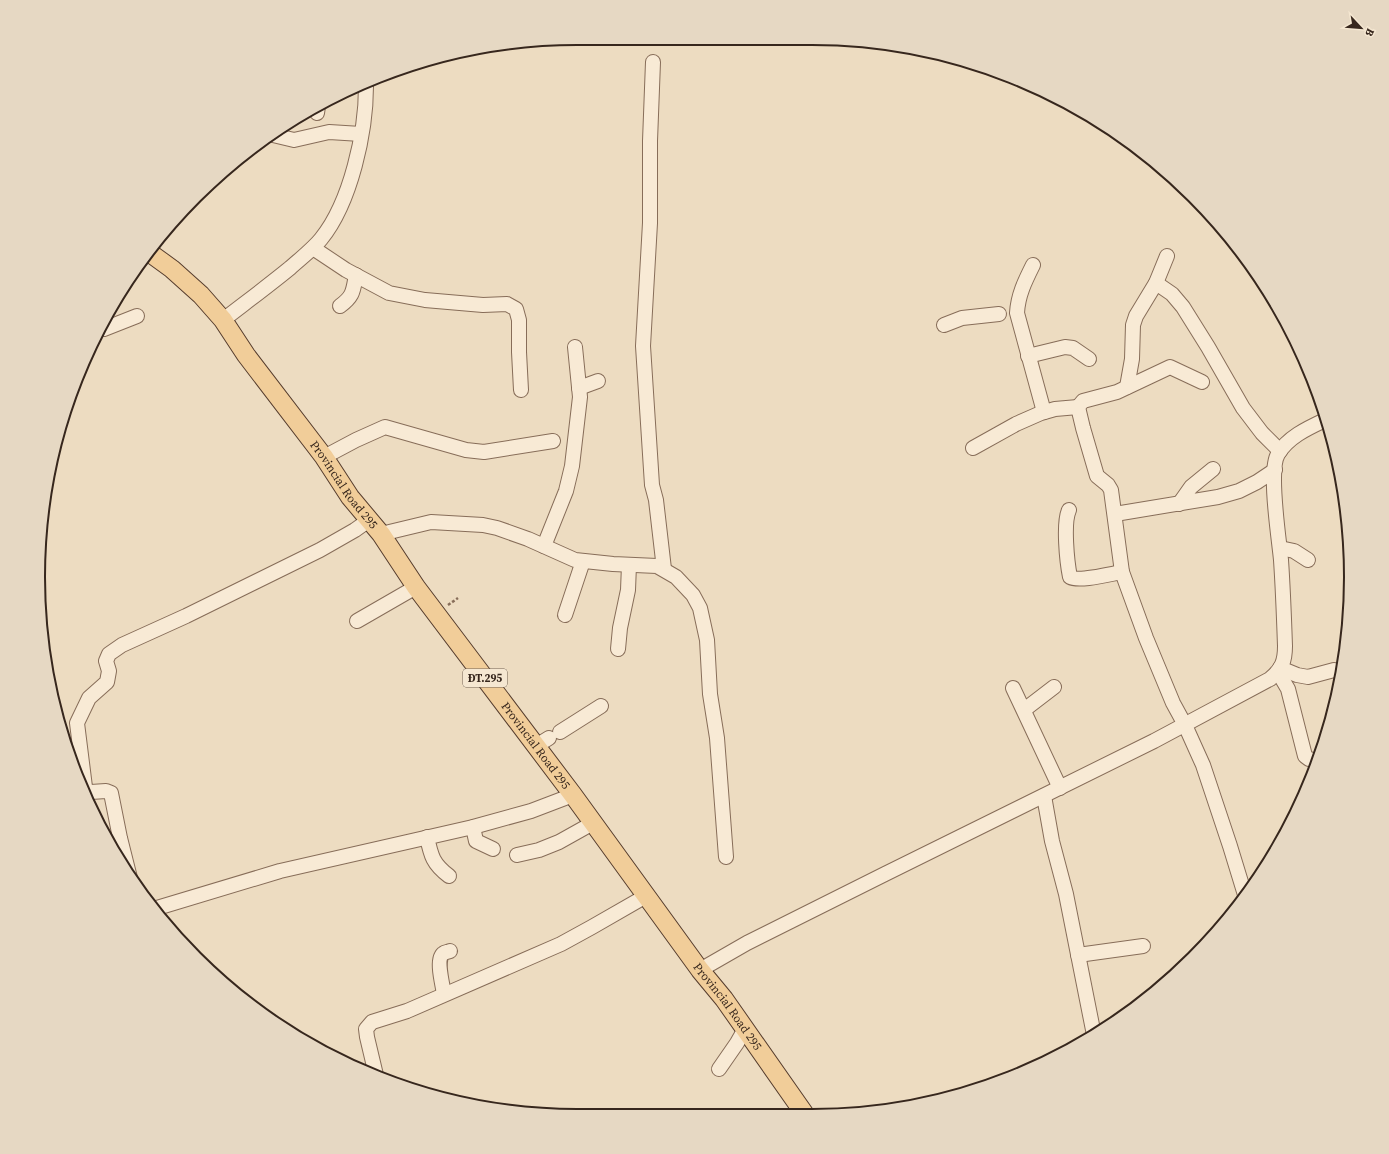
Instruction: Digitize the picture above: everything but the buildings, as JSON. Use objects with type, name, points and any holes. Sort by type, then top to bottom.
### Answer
[{"type":"main road","name":"Provincial Road 295","points":[[153,255],[172,269],[201,296],[223,320],[246,355],[324,457],[350,497],[381,534],[416,587],[548,739],[573,795],[700,970],[724,999],[801,1109]]},
{"type":"street","points":[[653,62],[650,141],[650,223],[643,346],[652,485],[656,500],[664,569]]},
{"type":"street","points":[[223,320],[313,248],[322,237],[337,212],[351,180],[361,134],[366,89]]},
{"type":"street","points":[[279,136],[294,140],[329,132],[361,134]]},
{"type":"street","points":[[313,248],[346,270],[389,293],[425,300],[483,305],[507,304],[516,309],[519,320],[519,352],[522,390]]},
{"type":"street","points":[[1127,387],[1132,358],[1133,325],[1136,316],[1156,283],[1167,256]]},
{"type":"street","points":[[944,325],[962,318],[1008,314],[1018,303],[1023,284],[1033,265]]},
{"type":"street","points":[[340,306],[348,300],[352,294],[356,274]]},
{"type":"street","points":[[1156,283],[1172,294],[1183,307],[1208,347],[1242,408],[1262,433],[1280,451]]},
{"type":"street","points":[[1008,314],[1028,356],[1044,412]]},
{"type":"street","points":[[107,328],[137,316]]},
{"type":"street","points":[[544,546],[566,491],[572,466],[577,426],[579,388],[577,380],[577,356],[575,347]]},
{"type":"street","points":[[1028,356],[1065,347],[1073,348],[1089,359]]},
{"type":"street","points":[[973,448],[1016,424],[1044,412],[1055,409],[1078,407],[1083,401],[1117,392],[1139,383],[1170,367],[1202,382]]},
{"type":"street","points":[[579,388],[598,381]]},
{"type":"street","points":[[1078,407],[1097,476],[1108,485],[1111,490],[1122,572],[1149,646],[1173,703],[1185,725],[1203,765],[1243,888]]},
{"type":"street","points":[[700,970],[747,944],[1154,741],[1270,679],[1279,670],[1285,658],[1280,548],[1274,487],[1276,462],[1278,454],[1287,443],[1298,434],[1321,422]]},
{"type":"street","points":[[324,457],[385,427],[466,450],[484,452],[553,441]]},
{"type":"street","points":[[1178,504],[1191,486],[1213,469]]},
{"type":"street","points":[[1115,514],[1218,497],[1239,491],[1257,482],[1275,470]]},
{"type":"street","points":[[1069,510],[1067,516],[1067,541],[1070,577],[1074,579],[1122,572]]},
{"type":"street","points":[[84,777],[76,723],[89,698],[107,682],[109,671],[106,661],[109,654],[122,645],[186,616],[320,550],[355,530],[369,520]]},
{"type":"street","points":[[381,534],[431,522],[468,524],[498,528],[544,546],[574,560],[657,566],[676,577],[693,594],[700,608],[707,640],[710,694],[717,738],[726,858]]},
{"type":"street","points":[[1280,548],[1294,551],[1308,560]]},
{"type":"street","points":[[565,615],[583,561]]},
{"type":"street","points":[[618,649],[620,628],[628,590],[629,565]]},
{"type":"street","points":[[356,621],[416,587]]},
{"type":"street","points":[[1279,670],[1308,677],[1334,670]]},
{"type":"street","points":[[1279,670],[1288,689],[1305,756],[1312,760]]},
{"type":"street","points":[[1024,710],[1054,687]]},
{"type":"street","points":[[1013,688],[1060,788]]},
{"type":"street","points":[[548,739],[601,706]]},
{"type":"street","points":[[90,792],[106,791],[111,793],[125,857]]},
{"type":"street","points":[[160,907],[280,871],[473,827],[531,811],[573,795]]},
{"type":"street","points":[[1044,796],[1052,841],[1066,894],[1093,1029]]},
{"type":"street","points":[[517,855],[539,850],[559,842],[593,823]]},
{"type":"street","points":[[473,827],[476,841],[493,849]]},
{"type":"street","points":[[427,837],[431,857],[439,869],[448,876]]},
{"type":"street","points":[[375,1070],[366,1029],[372,1022],[407,1011],[561,944],[646,896]]},
{"type":"street","points":[[1078,955],[1143,946]]},
{"type":"street","points":[[444,994],[440,972],[440,956],[443,953],[450,951]]},
{"type":"street","points":[[719,1069],[734,1049],[745,1029]]}]
